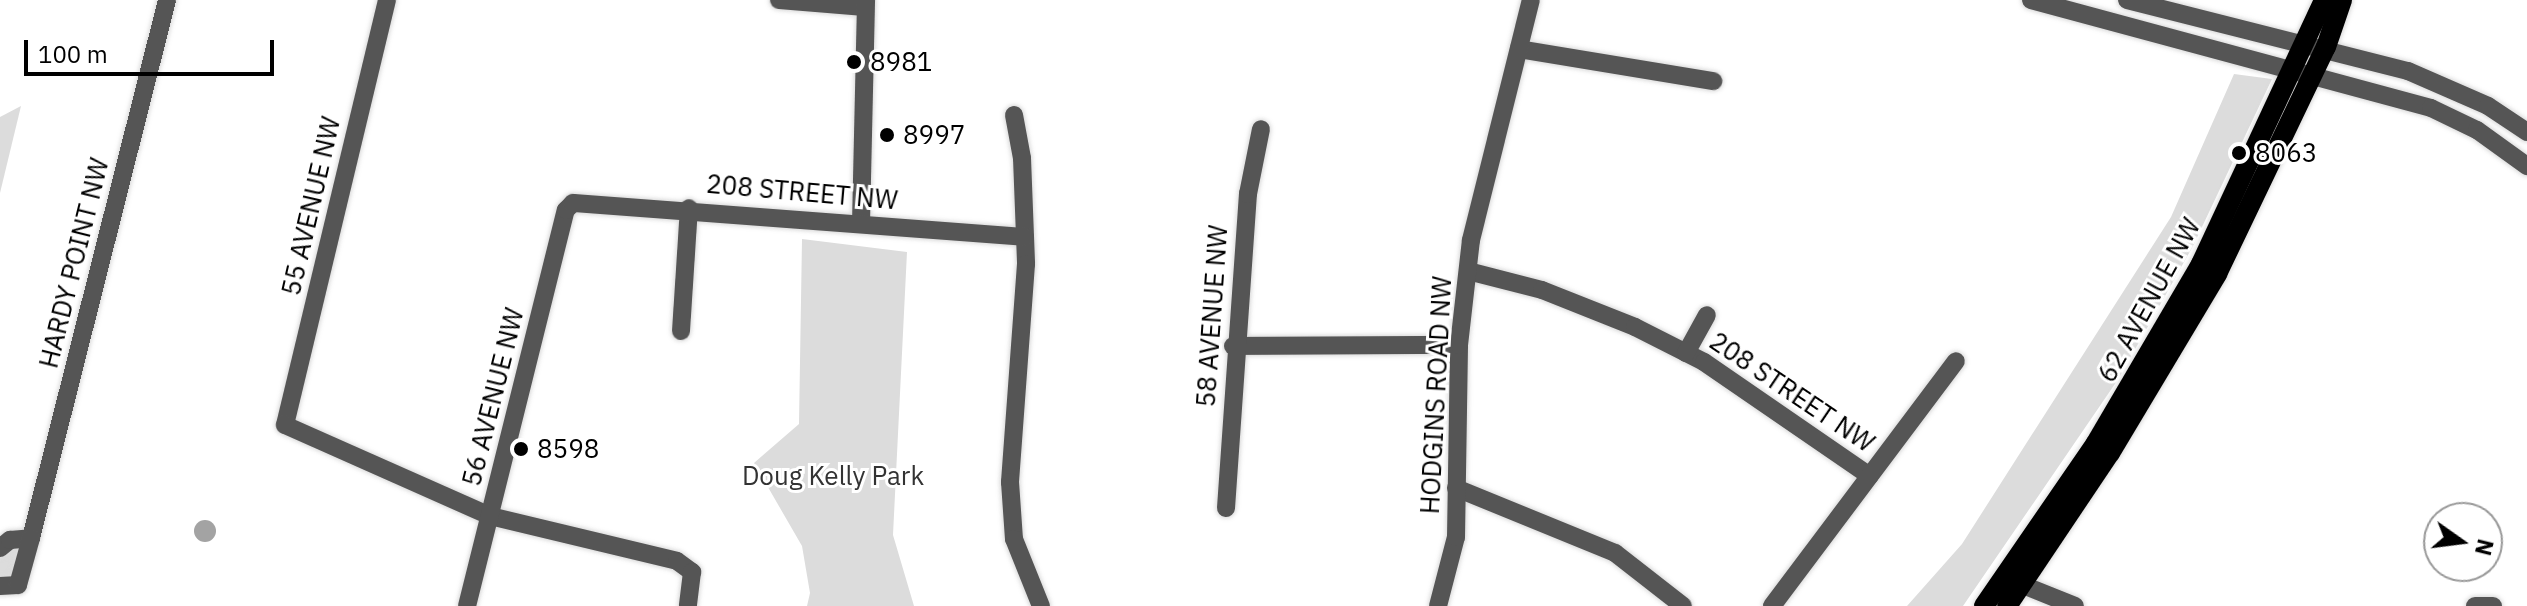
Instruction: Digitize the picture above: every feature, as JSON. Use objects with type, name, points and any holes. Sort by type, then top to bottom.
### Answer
[{"type":"main road","name":"62 AVENUE NW","points":[[2316,44],[2324,0]]},
{"type":"main road","name":"62 AVENUE NW","points":[[2007,606],[2014,581],[2201,264],[2342,0]]},
{"type":"main road","name":"62 AVENUE NW","points":[[1984,606],[2014,581]]},
{"type":"street","name":"HARDY POINT NW","points":[[0,586],[18,585],[167,0]]},
{"type":"street","name":"55 AVENUE NW","points":[[387,0],[285,425],[490,516]]},
{"type":"street","points":[[779,0],[865,4],[861,223]]},
{"type":"street","name":"HODGINS ROAD NW","points":[[1438,606],[1456,537],[1459,345],[1468,271],[1492,142],[1531,0]]},
{"type":"street","points":[[2031,0],[2431,108],[2477,130],[2527,166]]},
{"type":"street","points":[[2127,0],[2316,44],[2440,83],[2527,132]]},
{"type":"street","points":[[1519,49],[1713,81]]},
{"type":"street","points":[[1014,115],[1022,158],[1025,237],[1010,482],[1014,539],[1041,606]]},
{"type":"street","name":"58 AVENUE NW","points":[[1226,508],[1233,346],[1248,194],[1261,129]]},
{"type":"street","name":"208 STREET NW","points":[[573,203],[689,208],[1025,237]]},
{"type":"street","name":"56 AVENUE NW","points":[[467,606],[566,210],[573,203]]},
{"type":"street","points":[[681,331],[689,208]]},
{"type":"street","name":"208 STREET NW","points":[[1468,271],[1584,304],[1686,353],[1870,476]]},
{"type":"street","name":"208 STREET NW","points":[[1686,353],[1707,315]]},
{"type":"street","points":[[1233,346],[1459,345]]},
{"type":"street","points":[[1772,606],[1956,361]]},
{"type":"street","points":[[1456,488],[1615,553],[1683,606]]},
{"type":"street","points":[[490,516],[677,561],[692,572],[688,606]]},
{"type":"street","points":[[0,548],[10,540],[31,538]]},
{"type":"street","points":[[2014,581],[2075,606]]},
{"type":"street","points":[[2475,606],[2493,606]]},
{"type":"green space","points":[[2234,74],[2272,79],[2193,246],[2119,378],[1963,606],[1907,606],[1962,544],[2171,217]]},
{"type":"green space","points":[[21,106],[0,193],[0,117]]},
{"type":"green space","name":"Doug Kelly Park","points":[[802,239],[907,252],[893,535],[914,606],[807,606],[810,593],[802,546],[754,463],[799,424]]},
{"type":"green space","points":[[25,544],[18,576],[0,582],[0,553]]},
{"type":"shaded area","points":[[205,520],[213,523],[216,531],[213,539],[205,542],[197,539],[194,531],[197,523]]},
{"type":"place","name":"8981","points":[[854,62]]},
{"type":"place","name":"8997","points":[[887,135]]},
{"type":"place","name":"8063","points":[[2239,153]]},
{"type":"place","name":"8598","points":[[521,449]]}]
